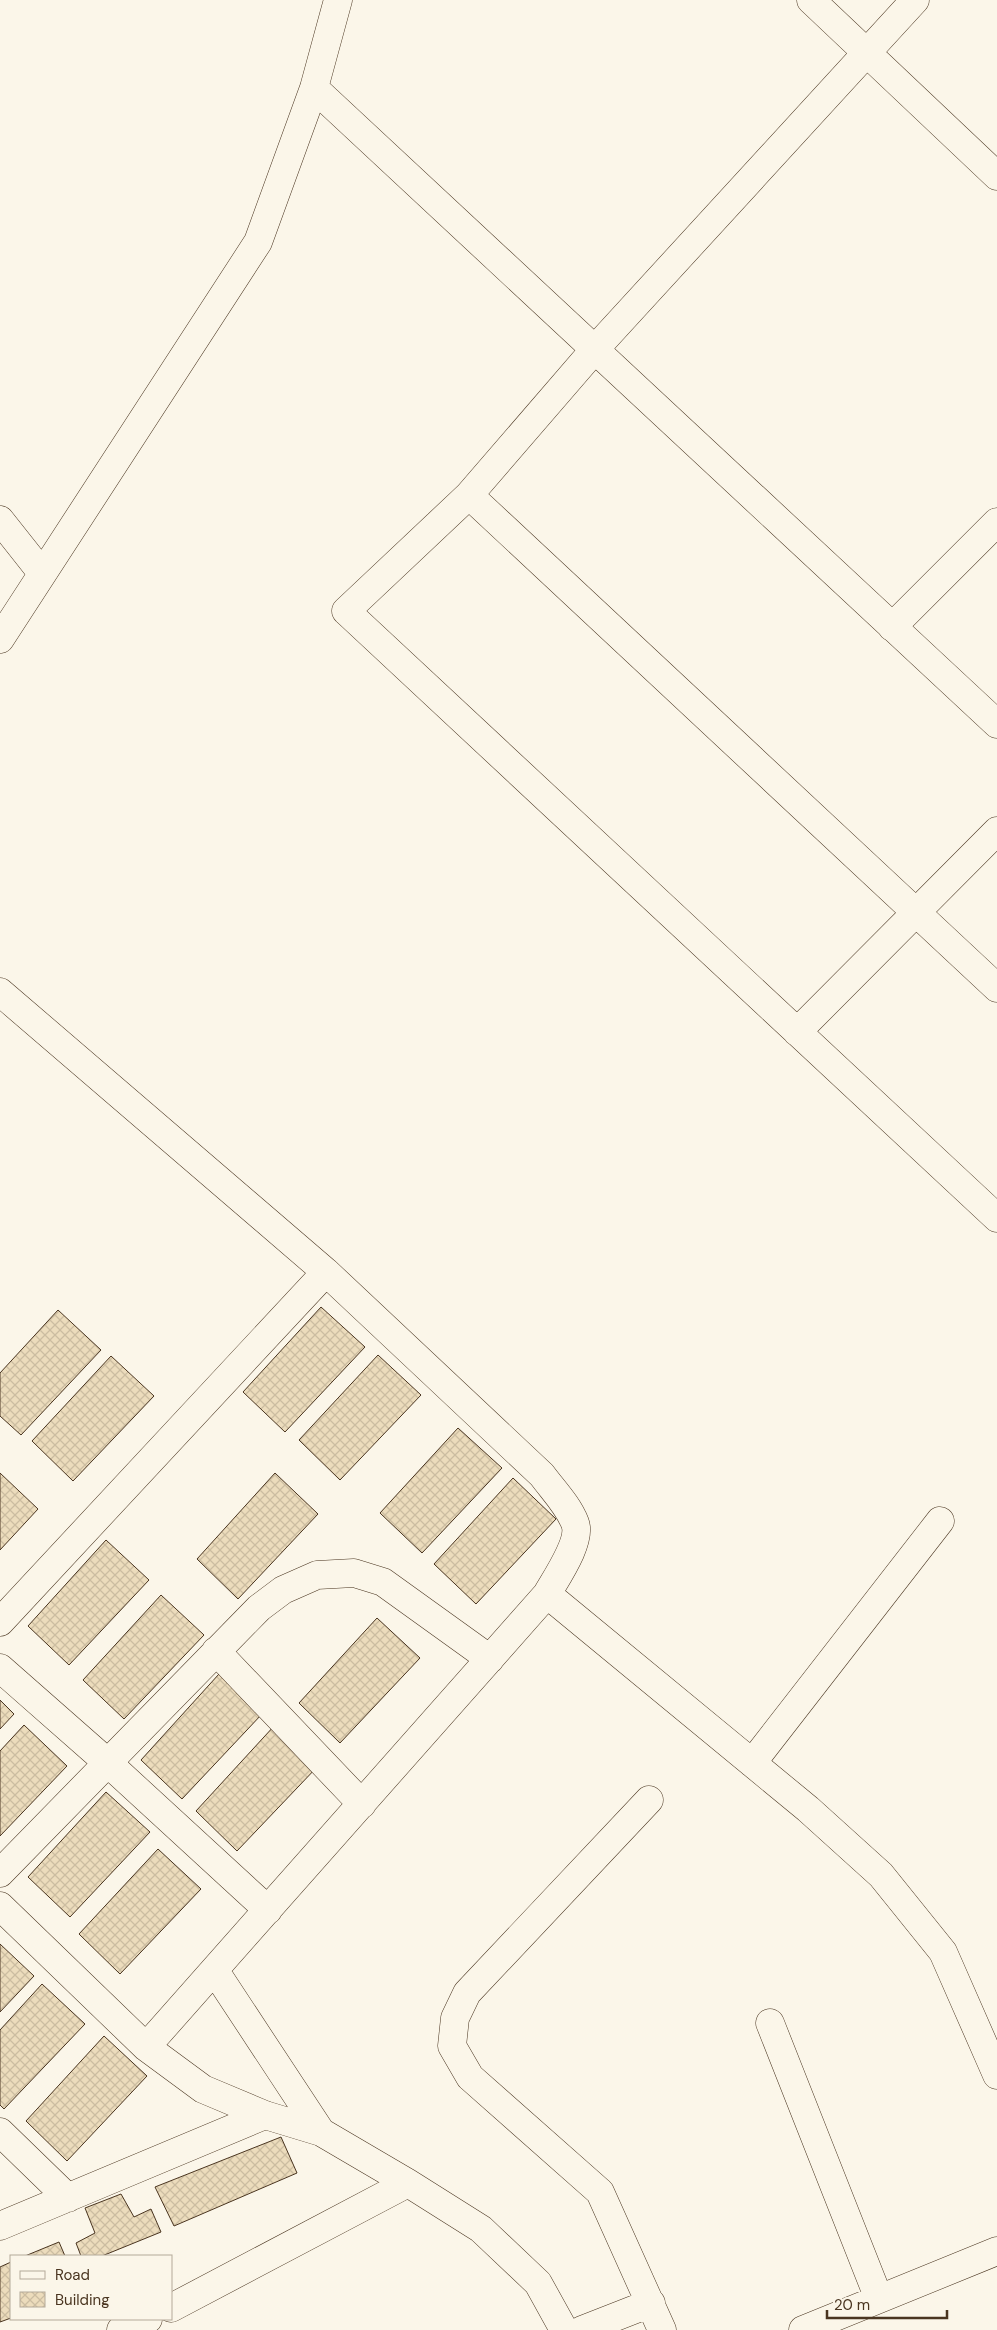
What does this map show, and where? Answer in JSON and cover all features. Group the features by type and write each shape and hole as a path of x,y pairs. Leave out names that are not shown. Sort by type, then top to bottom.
{"street":[{"path":"0,639 258,242 314,88 338,0"},
{"path":"811,0 997,176"},
{"path":"914,0 595,350 469,495 346,611 997,1218"},
{"path":"314,88 997,724"},
{"path":"469,495 997,988"},
{"path":"0,520 42,573"},
{"path":"892,627 997,522"},
{"path":"797,1032 997,831"},
{"path":"0,992 326,1272 542,1475 565,1506 576,1525 573,1546 547,1594 146,2047"},
{"path":"0,1622 326,1272"},
{"path":"752,1763 940,1521"},
{"path":"0,1873 259,1608 283,1590 317,1575 354,1572 384,1582 490,1660"},
{"path":"547,1594 808,1810 880,1875 943,1952 997,2075"},
{"path":"216,1651 362,1804"},
{"path":"0,1668 108,1763 268,1910"},
{"path":"649,1800 467,1994 455,2018 452,2046 470,2077 600,2192 662,2330"},
{"path":"0,1906 146,2047 203,2089 265,2115 321,2132 408,2183 481,2230 538,2282 564,2330"},
{"path":"215,1971 321,2132"},
{"path":"770,2023 879,2299"},
{"path":"0,2226 265,2115"},
{"path":"0,2132 68,2198"},
{"path":"172,2307 408,2183"},
{"path":"803,2330 997,2251"},
{"path":"582,2330 651,2303"},
{"path":"121,2330 146,2320"}],"building":[{"path":"321,1307 365,1347 285,1432 243,1392"},
{"path":"58,1310 101,1350 21,1435 0,1416 0,1373"},
{"path":"378,1355 421,1395 340,1480 299,1440"},
{"path":"111,1356 154,1396 73,1481 32,1441"},
{"path":"458,1428 502,1468 422,1553 380,1513"},
{"path":"0,1473 38,1509 0,1550"},
{"path":"275,1473 318,1514 238,1599 197,1559"},
{"path":"513,1478 556,1519 476,1604 434,1564"},
{"path":"106,1540 149,1580 69,1665 28,1626"},
{"path":"161,1595 204,1635 124,1719 83,1680"},
{"path":"377,1618 420,1658 340,1743 299,1703"},
{"path":"219,1674 262,1714 182,1799 141,1760"},
{"path":"0,1700 14,1714 0,1729"},
{"path":"24,1725 67,1766 0,1836 0,1751"},
{"path":"275,1725 318,1766 237,1851 196,1811"},
{"path":"106,1792 150,1832 70,1917 28,1877"},
{"path":"158,1849 201,1889 120,1974 79,1934"},
{"path":"0,1944 34,1976 0,2012"},
{"path":"42,1984 85,2024 4,2109 0,2105 0,2030"},
{"path":"104,2036 147,2076 67,2161 26,2121"},
{"path":"281,2137 297,2173 174,2226 155,2187"},
{"path":"121,2194 134,2217 151,2209 161,2232 104,2255 81,2255 76,2243 95,2233 85,2208"},
{"path":"59,2242 65,2255 27,2255"},
{"path":"10,2262 10,2318 0,2322 0,2267"}]}
